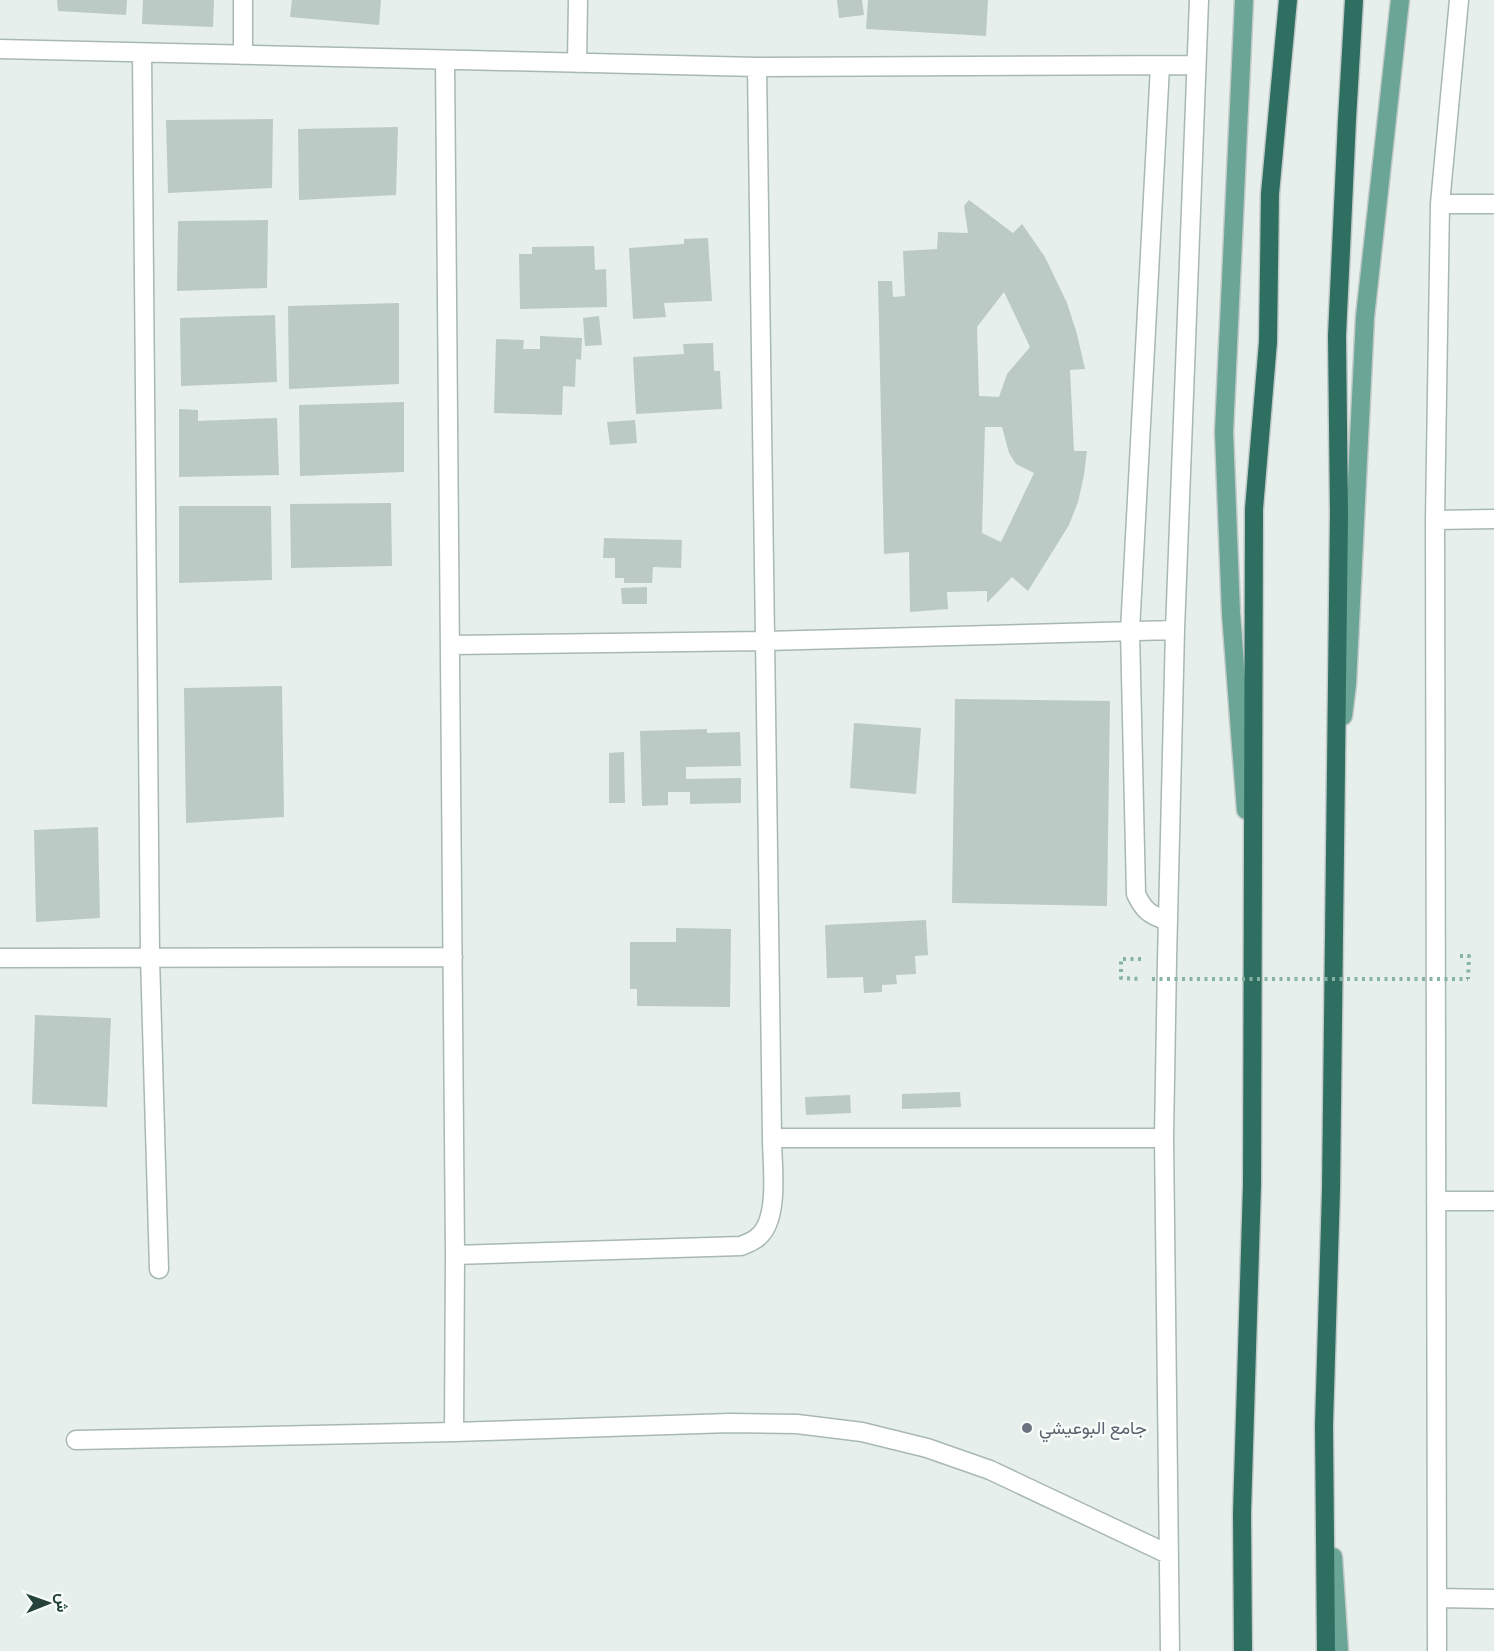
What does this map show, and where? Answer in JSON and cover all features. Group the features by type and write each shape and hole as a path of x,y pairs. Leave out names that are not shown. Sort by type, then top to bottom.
{"highway":[{"path":"1243,1651 1242,1514 1252,1185 1254,509 1268,342 1270,194 1288,0"},
{"path":"1326,1651 1324,1425 1331,1190 1336,777 1339,513 1337,336 1354,0"}],"main road":[{"path":"1244,0 1224,432 1231,613 1253,902"},
{"path":"1336,777 1347,684 1365,317 1400,0"},
{"path":"1324,1425 1339,1651"},
{"path":"1236,1651 1242,1514"}],"street":[{"path":"243,0 243,55"},
{"path":"577,63 578,0"},
{"path":"1170,1651 1164,1138 1167,960 1175,630 1199,0"},
{"path":"1437,1651 1435,520 1440,204 1459,0"},
{"path":"0,49 758,67 1196,65"},
{"path":"142,53 150,957 159,1269"},
{"path":"446,60 455,1255 454,1432"},
{"path":"1160,66 1130,631 1136,894 1142,907 1154,916 1168,921"},
{"path":"455,1255 741,1246 758,1238 769,1223 773,1205 758,67"},
{"path":"1440,204 1494,204"},
{"path":"1435,520 1494,519"},
{"path":"450,645 1175,630"},
{"path":"0,958 453,957"},
{"path":"772,1138 1164,1138"},
{"path":"1436,1201 1494,1201"},
{"path":"76,1440 454,1432 730,1423 797,1424 862,1432 927,1448 990,1470 1168,1554"},
{"path":"1437,1598 1494,1599"}],"path":[{"path":"1167,960 1121,959 1121,978 1468,979 1469,956"}],"building":[{"path":"57,0 127,0 126,15 58,11"},
{"path":"143,0 214,0 213,27 142,24"},
{"path":"292,0 381,0 379,25 290,17"},
{"path":"837,0 862,0 864,15 839,18"},
{"path":"868,0 988,0 986,36 866,29"},
{"path":"273,119 272,188 168,193 166,120"},
{"path":"398,127 396,195 299,200 298,129"},
{"path":"969,200 1013,233 1022,224 1045,257 1067,303 1085,369 1070,370 1074,451 1087,451 1084,475 1078,502 1069,525 1028,591 1012,577 987,603 987,591 947,592 948,609 910,612 909,552 884,554 878,281 892,281 893,297 905,296 903,251 937,249 938,232 968,233 964,206","holes":["1004,292 1030,347 1007,374 999,397 979,396 977,327","985,427 1002,427 1009,453 1016,464 1034,473 1001,542 982,533"]},
{"path":"268,220 267,288 177,291 178,221"},
{"path":"708,238 712,301 664,303 666,317 633,319 629,248 684,244 684,239"},
{"path":"594,246 595,270 606,269 607,307 520,309 519,254 532,254 532,247"},
{"path":"399,303 399,384 289,389 288,306"},
{"path":"275,315 277,382 181,386 180,318"},
{"path":"599,316 602,345 585,346 583,318"},
{"path":"540,336 582,338 581,360 576,359 575,387 563,386 562,415 494,413 496,339 524,340 523,349 540,349"},
{"path":"713,343 714,371 720,371 722,409 636,414 633,357 684,354 683,344"},
{"path":"404,402 404,472 300,476 299,405"},
{"path":"179,409 198,410 198,421 277,418 279,475 179,477"},
{"path":"635,420 637,443 610,445 607,422"},
{"path":"391,503 392,566 291,568 290,504"},
{"path":"179,506 271,506 272,580 179,583"},
{"path":"604,538 682,540 681,568 653,567 652,583 624,583 624,578 615,578 615,558 603,558"},
{"path":"647,587 647,604 622,604 621,588"},
{"path":"282,686 284,817 186,823 184,688"},
{"path":"955,699 1110,701 1107,906 952,903"},
{"path":"854,723 921,728 916,794 850,788"},
{"path":"707,729 707,733 740,732 741,766 686,767 686,779 741,778 741,803 690,804 690,792 668,792 668,805 642,806 640,731"},
{"path":"624,752 625,803 609,803 609,753"},
{"path":"98,827 100,918 36,922 34,830"},
{"path":"926,920 928,955 915,956 916,974 896,975 897,984 882,985 882,992 864,993 863,977 827,978 825,925"},
{"path":"676,928 731,929 730,1007 637,1006 637,989 630,989 630,942 676,942"},
{"path":"35,1015 111,1018 107,1107 32,1104"},
{"path":"960,1092 961,1107 902,1109 902,1094"},
{"path":"850,1095 851,1113 806,1115 805,1097"}],"place":[{"name":"جامع البوعيشي","path":"1027,1428"}]}
